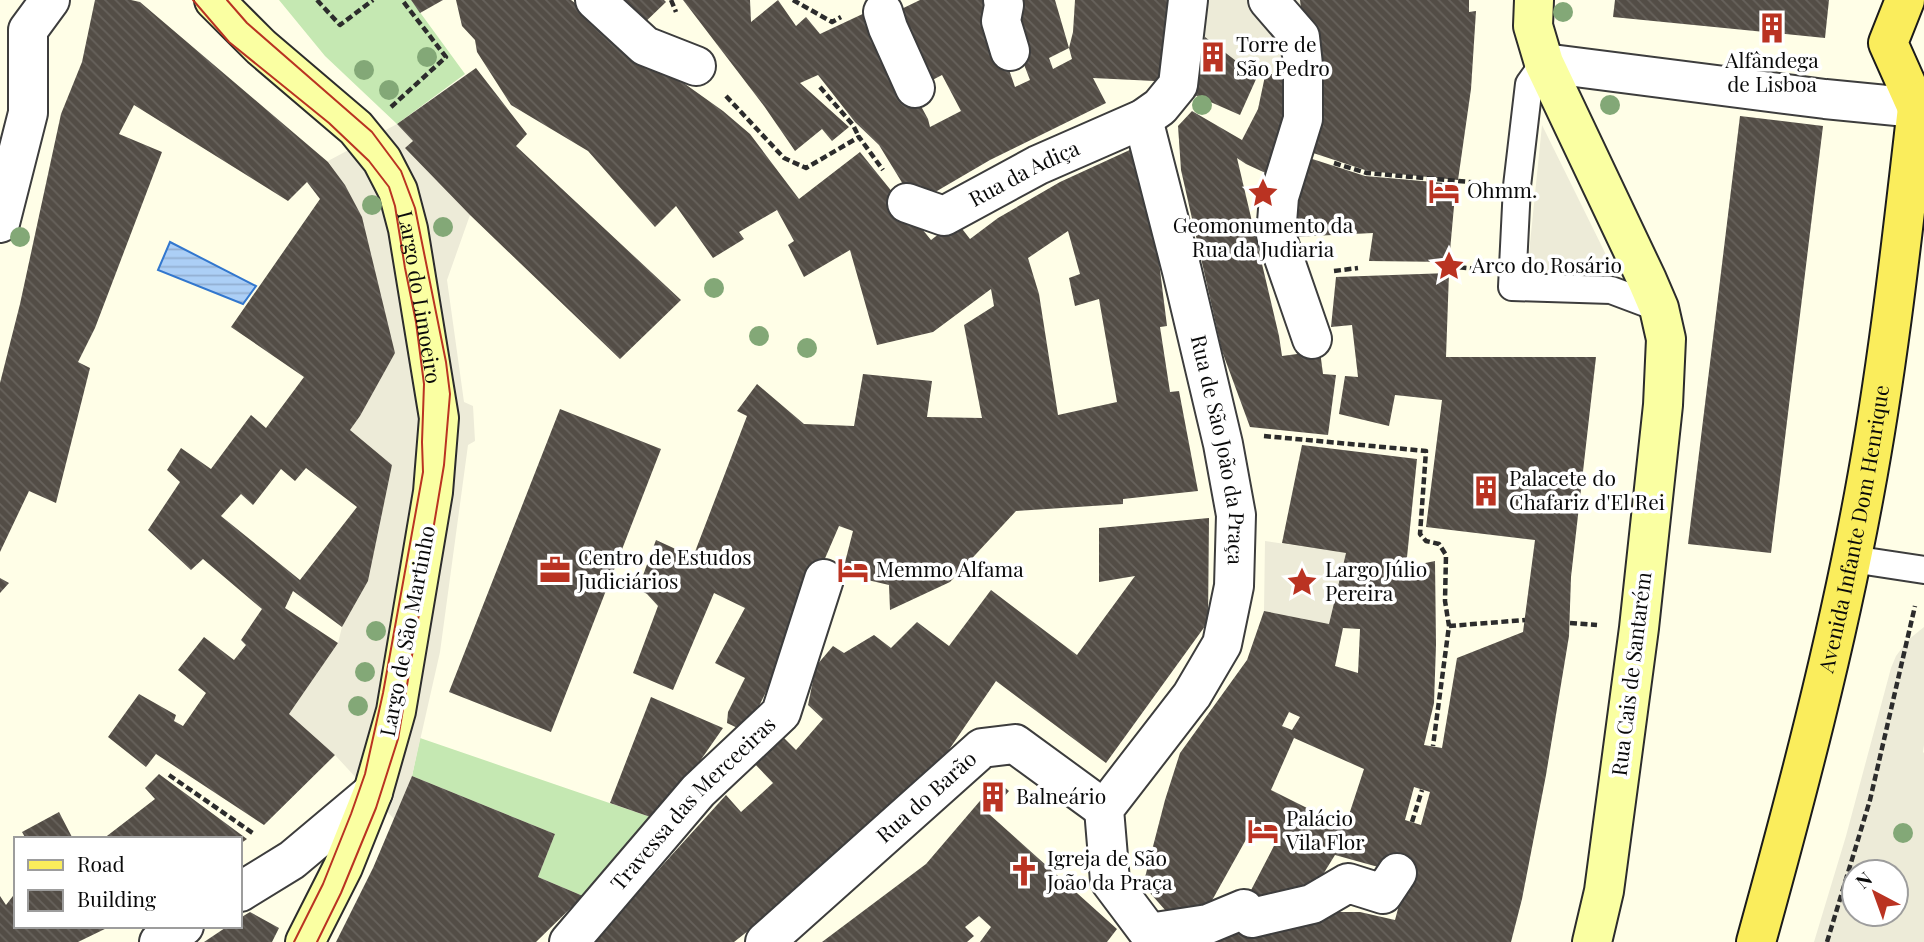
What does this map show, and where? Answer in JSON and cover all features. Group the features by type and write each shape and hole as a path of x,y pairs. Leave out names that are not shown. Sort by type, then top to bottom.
{"main road":[{"path":"1905,0 1888,43 1921,104"},
{"name":"Avenida Infante Dom Henrique","path":"1756,942 1806,758 1852,559 1889,336 1921,104"}],"street":[{"name":"Largo do Limoeiro","path":"214,0 261,47 356,128 374,125 382,160 398,191 408,229 439,418 436,468"},
{"path":"595,0 645,46 696,66"},
{"path":"1003,0 1001,21 1010,51"},
{"name":"Rua da Adiça","path":"907,203 944,216 1038,165 1143,119 1160,107 1178,85 1188,0"},
{"name":"Rua Cais de Santarém","path":"1534,0 1533,26 1544,63 1659,308 1666,339 1640,628 1604,891 1592,942"},
{"path":"1271,2 1300,37 1303,119 1279,197 1276,235 1312,339"},
{"path":"883,6 888,27 915,88"},
{"path":"0,223 28,113 26,17"},
{"path":"1544,63 1825,99 1921,104"},
{"name":"Rua de São João da Praça","path":"1104,809 1192,695 1222,644 1234,586 1236,515 1223,444 1143,119"},
{"name":"Largo de São Martinho","path":"306,942 343,867 373,792 396,711 436,468"},
{"name":"Travessa das Merceeiras","path":"569,942 698,791 781,713 824,579"},
{"name":"Rua do Barão","path":"765,942 982,748 1015,744 1104,809"},
{"path":"242,891 292,860 373,792"},
{"path":"1104,809 1110,881 1145,938 1208,924 1244,909 1252,918 1312,904 1348,883 1383,894 1397,873"},
{"path":"159,942 181,928"}],"lane":[{"path":"1544,63 1529,84 1517,186 1512,287 1611,290 1659,308"},
{"path":"1852,559 1922,570"}],"path":[{"path":"317,0 341,25 373,0"},
{"path":"374,125 446,57 402,0"},
{"path":"793,0 832,22 883,6"},
{"path":"696,66 784,158 806,167 859,136"},
{"path":"820,87 853,125 907,203"},
{"path":"1293,150 1367,173 1457,181"},
{"path":"1223,444 1252,435 1426,451 1420,534 1426,541 1439,544 1446,555 1445,601 1449,626 1433,746"},
{"path":"1827,942 1870,800 1922,570"},
{"path":"1449,626 1525,620"},
{"path":"169,775 292,860"},
{"path":"1412,822 1422,790"}],"green space":[{"path":"279,0 411,0 465,74 397,124 325,56"},
{"path":"420,738 659,820 583,896 538,877 555,834 412,776"}],"shaded area":[{"path":"1177,0 1300,0 1308,64 1257,77 1205,37 1181,89"},
{"path":"397,124 413,141 406,148 470,215 447,280 464,402 473,406 475,441 468,445 440,652 412,776 394,819 335,755 289,714 338,643 342,627 368,581 392,465 350,430 395,353 344,185 328,161"},
{"path":"1542,125 1616,275 1527,273"},
{"name":"Largo Júlio Pereira","path":"1265,541 1346,553 1329,624 1264,611"},
{"path":"1924,627 1924,942 1814,942 1846,836 1896,656 1908,640"}],"water":[{"path":"170,242 256,286 243,304 158,270"}],"building":[{"path":"95,0 140,2 328,162 345,185 362,217 395,353 350,430 392,465 368,581 342,627 293,591 285,608 338,643 289,714 335,755 264,825 156,754 146,767 108,737 139,694 176,715 174,721 183,726 206,693 178,670 204,637 234,660 246,645 241,640 262,609 203,559 191,570 148,530 180,482 167,470 181,448 211,469 251,415 266,428 304,377 231,327 320,199 307,182 288,201 134,105 119,134 162,152 95,328 78,362 90,368 56,503 29,491 0,552 0,383 61,114 82,62","holes":["306,468 357,507 300,580 221,516 241,494 253,505 281,469 295,481"]},
{"path":"411,0 443,0 420,13"},
{"path":"456,0 571,0 723,111 750,134 799,199 860,152 931,240 956,221 970,239 998,218 1060,182 1134,148 1158,254 1167,326 1160,327 1170,392 1179,391 1198,491 1123,499 1123,504 1016,511 950,582 890,610 889,585 842,574 853,531 839,526 776,672 746,732 727,723 728,712 745,678 715,663 745,608 714,593 673,690 633,673 658,606 638,589 656,540 693,557 747,416 737,411 757,384 804,424 854,426 863,374 932,381 927,417 982,418 964,325 994,306 991,289 933,332 877,345 850,250 804,277 788,245 794,241 777,210 739,232 744,239 713,258 676,206 655,227 588,151 511,105 477,52 475,40 462,26","holes":["1068,231 1080,274 1069,278 1075,306 1099,299 1117,402 1058,415 1039,294 1028,258"]},
{"path":"609,0 664,0 666,2 640,27"},
{"path":"683,0 750,0 751,22 778,0 796,26 806,17 820,34 869,11 930,127 961,111 942,75 919,87 889,15 920,0 993,0 997,35 1015,87 1030,80 1007,21 1015,0 1055,0 1069,48 1075,0 1177,0 1175,82 1093,78 1106,103 990,160 925,198 909,194 879,145 855,122 818,75 800,83 849,127 832,141 822,129 795,151","holes":["1069,48 1072,59 1053,69 1049,58"]},
{"path":"1300,0 1469,0 1469,12 1476,11 1471,89 1458,180 1368,171 1301,149 1310,83"},
{"name":"Alfândega de Lisboa","path":"1615,0 1829,0 1825,38 1613,17"},
{"name":"Torre de São Pedro","path":"1205,37 1257,77 1240,115 1181,89"},
{"path":"1299,66 1274,177 1237,158 1282,356 1320,351 1323,374 1336,375 1328,435 1250,427 1222,351 1181,170 1178,126 1192,111 1242,140 1258,109 1265,76"},
{"path":"476,68 527,134 516,146 681,300 620,359 470,215 405,148 413,141 397,124"},
{"path":"1740,116 1823,126 1771,553 1688,544"},
{"path":"1303,156 1365,176 1456,184 1449,262 1369,261 1373,233 1292,237"},
{"path":"1449,273 1446,357 1596,357 1571,577 1569,636 1546,775 1511,942 1200,942 1315,912 1360,912 1395,920 1407,875 1335,855 1309,897 1259,905 1249,894 1277,840 1253,827 1205,913 1166,911 1143,885 1180,753 1247,660 1264,611 1329,624 1346,553 1282,543 1302,445 1417,459 1406,567 1435,561 1434,703 1424,745 1442,748 1457,658 1523,632 1535,540 1426,527 1442,400 1395,395 1389,426 1339,414 1345,376 1358,377 1352,325 1331,327 1336,277","holes":["1343,628 1360,629 1358,673 1335,666","1289,712 1300,717 1292,730 1282,726","1294,738 1364,769 1345,827 1271,790","1414,787 1430,792 1421,825 1405,820"]},
{"name":"Centro de Estudos Judiciários","path":"560,409 661,449 551,732 449,692"},
{"path":"1209,518 1208,622 1106,763 996,681 944,757 734,942 593,942 726,795 741,812 773,783 752,761 778,732 796,750 823,719 808,705 816,666 833,646 844,653 874,635 891,648 917,622 949,646 991,590 1077,655 1135,576 1099,582 1099,528"},
{"path":"0,578 9,583 0,593"},
{"path":"651,697 723,728 659,820 610,803"},
{"path":"159,774 247,839 242,843 242,837 106,837 155,799 145,788"},
{"path":"412,776 555,834 538,877 583,896 536,942 336,942 373,868"},
{"path":"997,781 1009,791 989,814 1117,929 1107,942 980,942 991,927 979,916 965,927 974,936 967,942 822,942 926,864"},
{"path":"59,812 72,837 25,837 22,832"},
{"path":"14,895 14,928 107,928 78,942 0,942 0,896 6,905"},
{"path":"250,912 279,928 272,942 204,942 225,928 242,928 242,917"}],"tram line":[{"path":"193,0 229,42 329,123 369,161 389,187 395,206 416,322 424,384 423,472 383,693 365,774 323,884 294,942"},
{"path":"227,0 247,23 372,132 401,171 415,208 450,394 444,465 398,739 376,808 341,893 317,942"}],"place":[{"name":"Alfândega de Lisboa","path":"1772,28"},
{"name":"Torre de São Pedro","path":"1213,57"},
{"name":"Ohmm.","path":"1444,191"},
{"name":"Geomonumento da Rua da Judiaria","path":"1263,193"},
{"name":"Arco do Rosário","path":"1449,266"},
{"name":"Palacete do Chafariz d'El Rei","path":"1486,491"},
{"name":"Centro de Estudos Judiciários","path":"555,570"},
{"name":"Memmo Alfama","path":"853,570"},
{"name":"Largo Júlio Pereira","path":"1302,582"},
{"name":"Balneário","path":"993,797"},
{"name":"Palácio Vila Flor","path":"1263,831"},
{"name":"Igreja de São João da Praça","path":"1024,871"}]}
